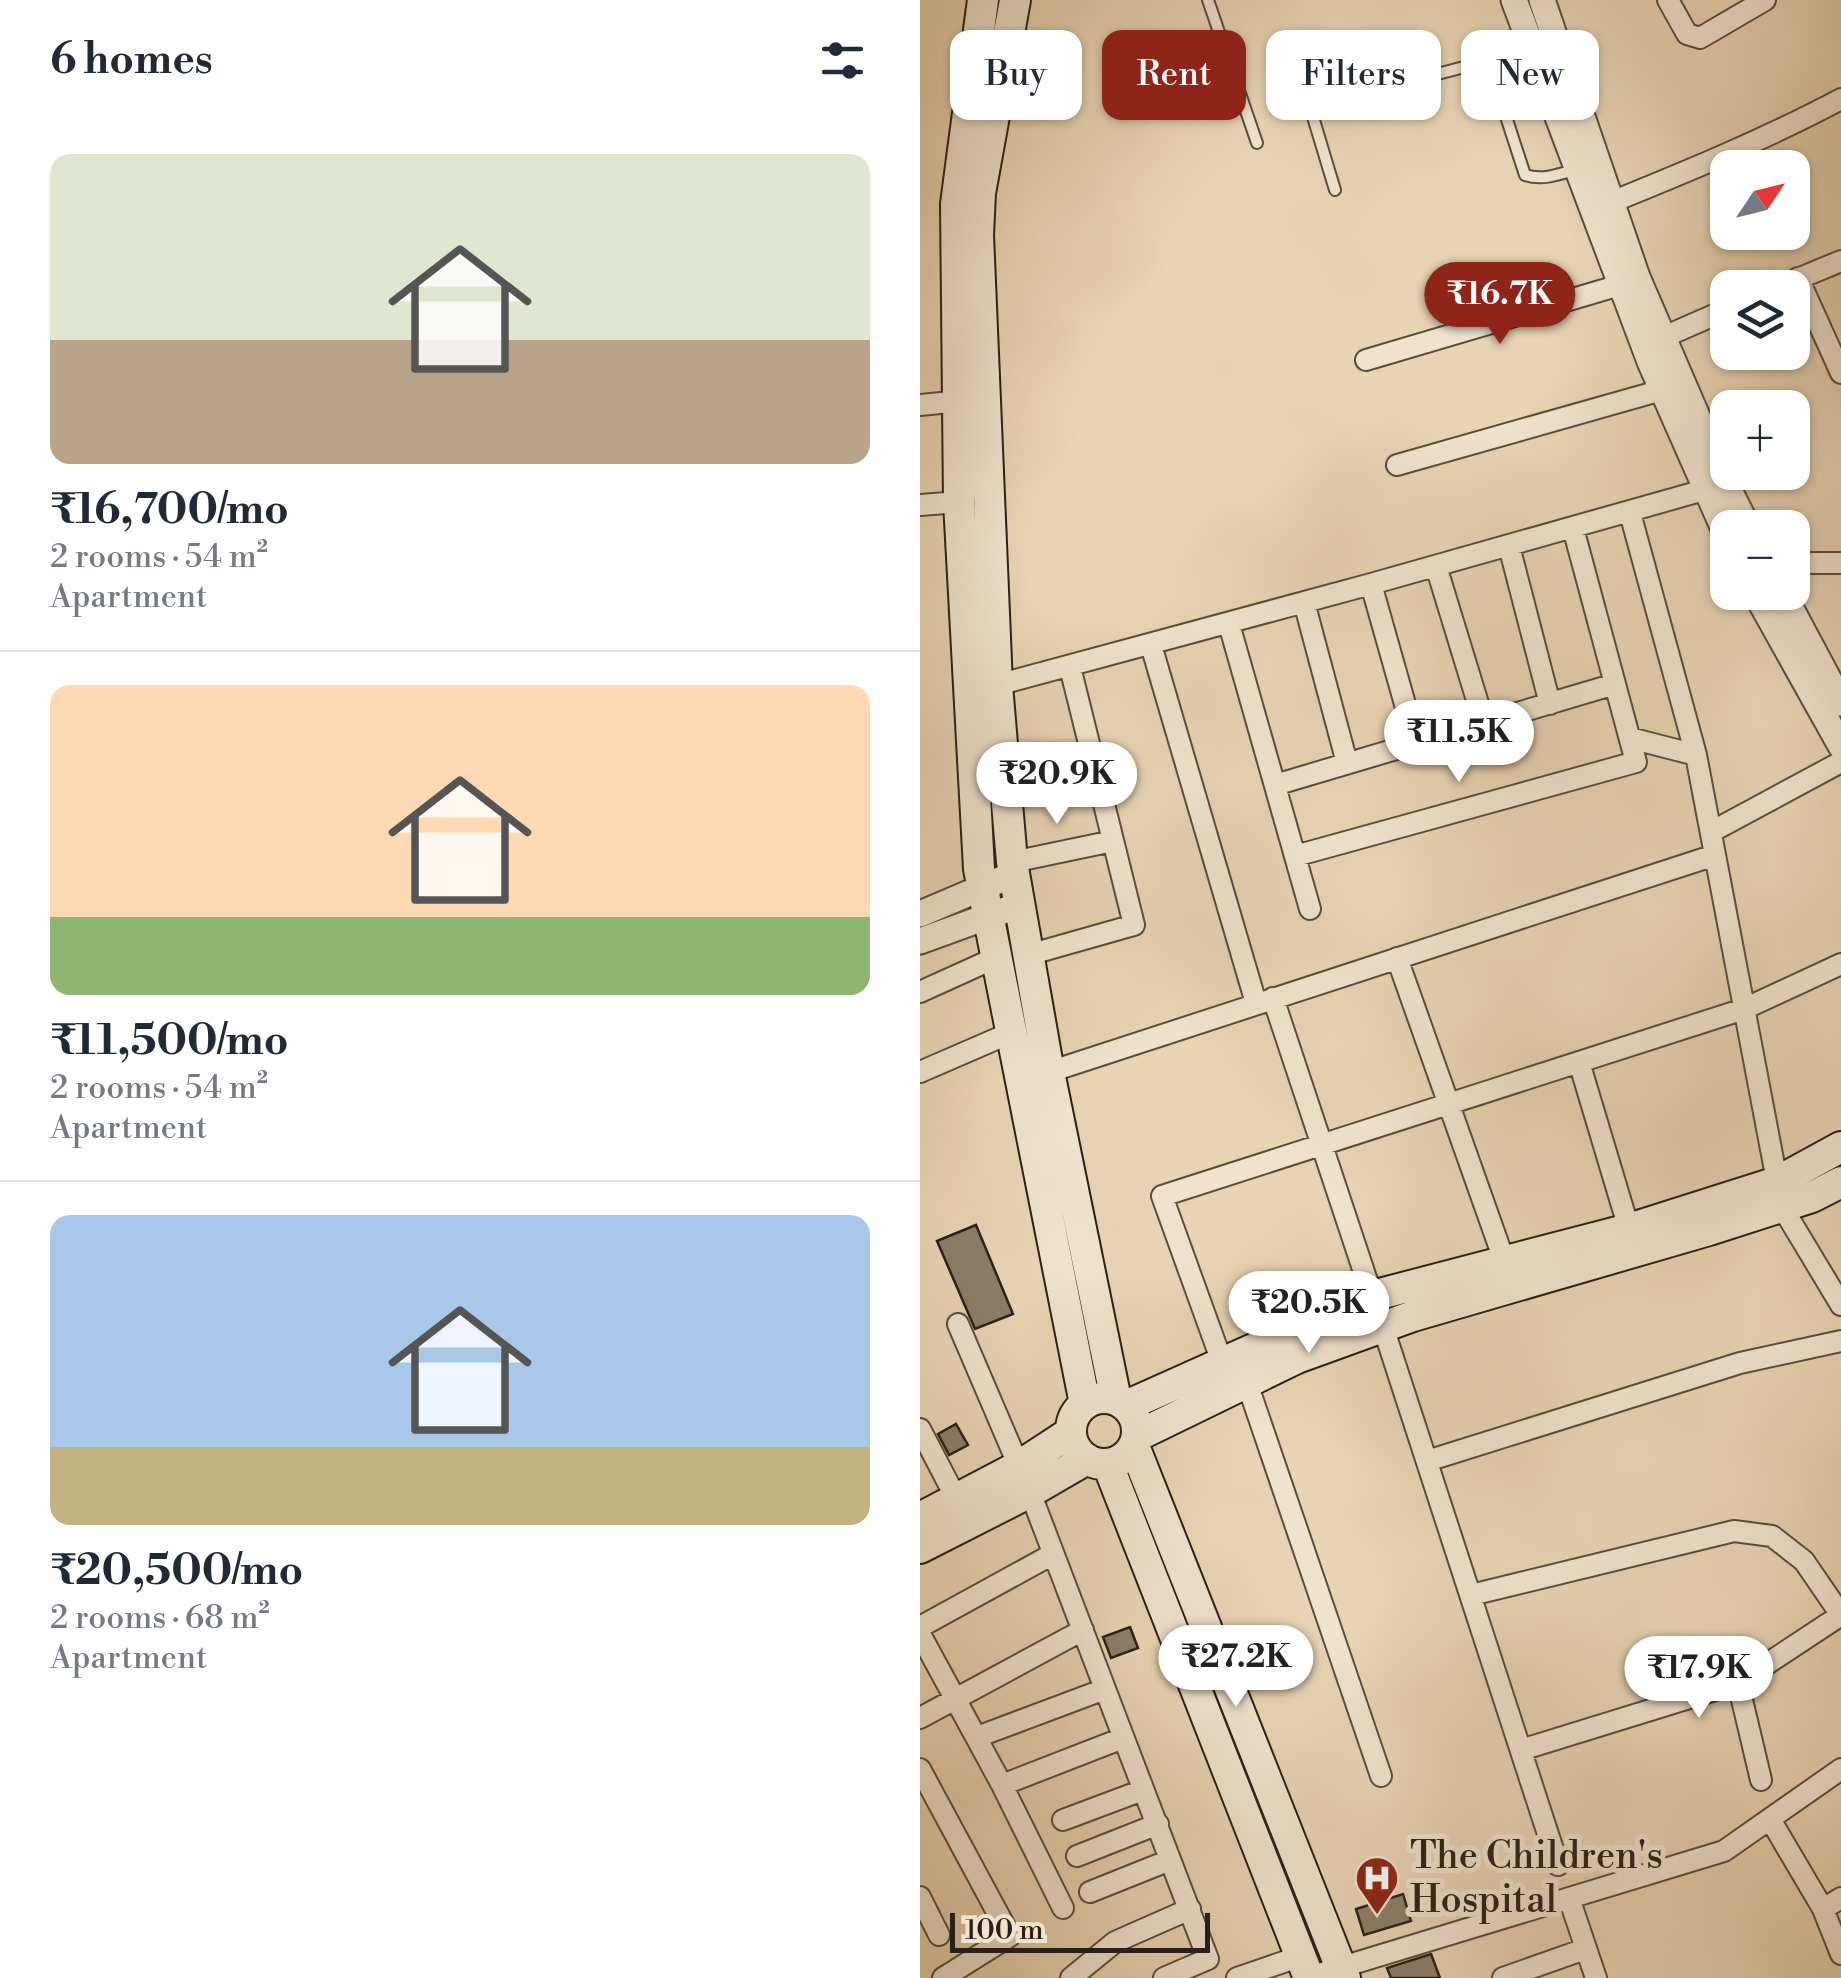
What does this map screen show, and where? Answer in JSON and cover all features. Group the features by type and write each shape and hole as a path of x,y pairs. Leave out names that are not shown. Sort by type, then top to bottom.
{"main road":[{"path":"983,0 956,204 1013,868 1049,1072 1121,1403 1137,1425 1136,1441 1343,1973"},
{"path":"1015,0 980,193 972,400 959,502 984,901 1085,1404"},
{"path":"920,1518 956,1498 1127,1455 1136,1441 1297,1358 1780,1194 1841,1147"},
{"path":"1306,1970 1097,1462 1073,1443 1071,1432 1077,1412 1085,1404 1106,1398 1121,1403 1372,1296 1629,1229 1841,1182"},
{"path":"920,1548 1024,1479 1071,1432"}],"street":[{"path":"1514,0 1525,30"},
{"path":"1542,0 1587,164 1653,342 1662,390 1714,510"},
{"path":"1668,0 1687,34 1700,38 1765,0"},
{"path":"1601,207 1730,155 1755,139 1782,130 1841,99"},
{"path":"1566,120 1587,164"},
{"path":"1601,207 1620,285 1739,510"},
{"path":"1810,273 1841,260"},
{"path":"1366,360 1620,285"},
{"path":"1810,304 1841,372"},
{"path":"1653,342 1710,317"},
{"path":"1397,465 1662,390"},
{"path":"920,405 972,400"},
{"path":"998,685 1704,490"},
{"path":"920,505 959,502"},
{"path":"1630,513 1696,754 1780,1194 1841,1305"},
{"path":"1296,856 1636,762 1573,528"},
{"path":"1509,546 1550,704"},
{"path":"1810,563 1841,563"},
{"path":"1436,566 1484,723"},
{"path":"1371,584 1416,743"},
{"path":"1304,602 1347,763"},
{"path":"1765,610 1841,746"},
{"path":"1792,610 1841,703"},
{"path":"1229,624 1310,909"},
{"path":"1151,645 1264,1000 1372,1296"},
{"path":"1028,955 1134,925 1070,667"},
{"path":"1275,785 1615,684"},
{"path":"1630,738 1696,754"},
{"path":"1006,782 1093,760"},
{"path":"1711,832 1841,762"},
{"path":"920,941 984,901 1013,868 1113,841"},
{"path":"1049,1072 1715,855"},
{"path":"920,914 984,901 1019,905"},
{"path":"920,992 995,958"},
{"path":"1397,958 1504,1260"},
{"path":"1222,1362 1162,1196 1744,1010 1841,964"},
{"path":"920,1072 1010,1034"},
{"path":"1579,1062 1629,1229"},
{"path":"958,1324 1024,1479 1208,1959 1229,1978"},
{"path":"1384,1327 1558,1865"},
{"path":"1427,1461 1740,1363 1841,1341"},
{"path":"1247,1383 1381,1776"},
{"path":"920,1429 956,1498"},
{"path":"1470,1595 1734,1531 1772,1536 1804,1561 1841,1615 1738,1684 1521,1750"},
{"path":"1053,1554 920,1631 1063,1908"},
{"path":"920,1718 1082,1630"},
{"path":"1738,1684 1761,1780"},
{"path":"977,1737 1105,1689"},
{"path":"1002,1784 1124,1738"},
{"path":"920,1769 1010,1936 943,1978"},
{"path":"1237,1978 1306,1970 1343,1973 1724,1851 1841,1769"},
{"path":"1063,1820 1143,1790"},
{"path":"1770,1819 1832,1904 1841,1954"},
{"path":"1077,1856 1158,1824"},
{"path":"1090,1892 1170,1860"},
{"path":"920,1897 939,1936"},
{"path":"1569,1898 1596,1978"},
{"path":"1071,1978 1115,1942 1190,1909"},
{"path":"1502,1978 1585,1949"},
{"path":"1164,1978 1208,1959"}],"lane":[{"path":"1208,0 1257,143"},
{"path":"1335,190 1310,107 1461,68"},
{"path":"1507,120 1525,175 1554,176 1587,164"}],"building":[{"path":"976,1225 1013,1314 975,1329 937,1241"},
{"path":"1276,1277 1282,1298 1239,1312 1234,1296"},
{"path":"956,1424 968,1445 949,1455 938,1434"},
{"path":"1130,1627 1138,1648 1111,1658 1103,1637"},
{"path":"1403,1894 1411,1921 1364,1935 1356,1909"},
{"path":"1431,1954 1440,1978 1391,1978 1387,1968"}],"place":[{"name":"The Children's Hospital","path":"1377,1916"}]}
